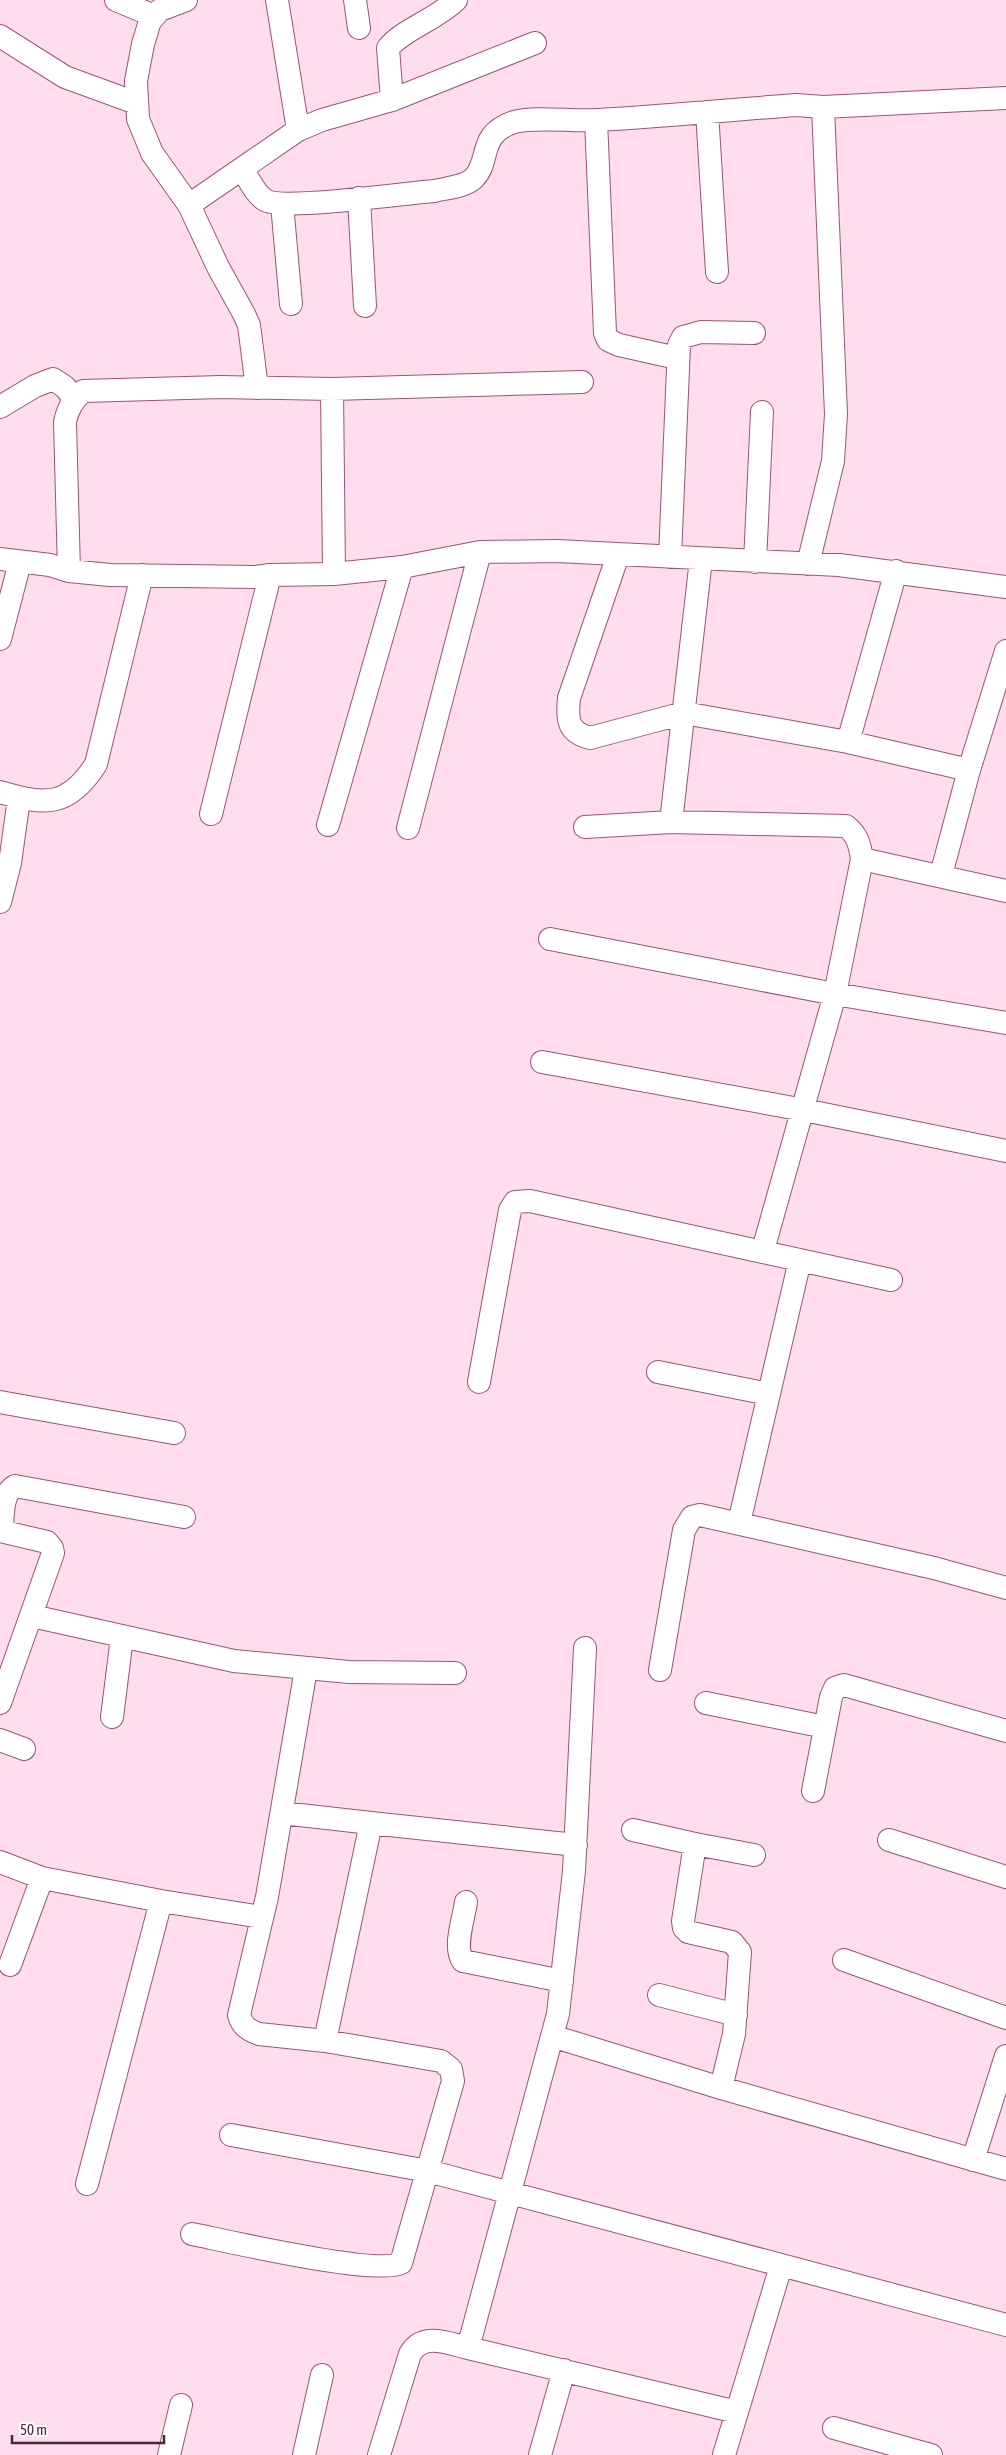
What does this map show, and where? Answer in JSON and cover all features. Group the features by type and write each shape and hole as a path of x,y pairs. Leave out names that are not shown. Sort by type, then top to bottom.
{"street":[{"path":"116,0 154,16"},
{"path":"186,0 160,10 154,16 143,44 136,81 136,103 143,134 152,153 189,206 249,325 257,388"},
{"path":"277,0 298,130"},
{"path":"355,0 359,28"},
{"path":"392,100 388,48 394,41 416,29 456,0"},
{"path":"0,36 65,77 136,103"},
{"path":"189,206 298,130 322,120 392,100 535,43"},
{"path":"242,169 260,196 266,201 282,204 359,198 434,191 473,179 480,170 483,154 490,138 514,122 596,120 796,105 823,107 1006,98"},
{"path":"808,564 834,461 836,423 835,346 823,107"},
{"path":"707,112 717,272"},
{"path":"596,120 604,333 608,340 619,345 677,358"},
{"path":"359,198 364,306"},
{"path":"282,204 291,304"},
{"path":"670,557 677,358 683,337 701,332 754,333"},
{"path":"0,407 34,386 53,379 65,387 74,399"},
{"path":"69,571 65,422 67,411 74,399 83,391 96,389 332,389 582,382"},
{"path":"332,389 334,574"},
{"path":"755,562 762,412"},
{"path":"0,639 10,560 50,565 69,571 110,575 256,577 334,574 402,568 480,552 557,551 808,564 896,571 1006,587"},
{"path":"408,828 480,552"},
{"path":"618,555 569,698 567,717 573,729 580,735 590,738 684,714 848,742 969,770"},
{"path":"671,822 701,559"},
{"path":"328,825 402,568"},
{"path":"848,742 896,571"},
{"path":"0,902 10,863 10,795 32,801 54,800 70,794 88,777 96,764 142,575"},
{"path":"211,814 270,575"},
{"path":"941,875 969,770 1006,651"},
{"path":"585,827 671,822 846,826 860,843 862,859 835,994 804,1110 763,1250"},
{"path":"862,859 941,875 1006,891"},
{"path":"550,938 835,994 1006,1023"},
{"path":"542,1062 804,1110 1006,1151"},
{"path":"480,1382 510,1210 515,1202 530,1201 763,1250 891,1280"},
{"path":"739,1523 800,1260"},
{"path":"658,1372 769,1394"},
{"path":"0,1402 174,1433"},
{"path":"0,1703 53,1553 52,1548 46,1542 1,1531 6,1496 9,1490 15,1486 184,1517"},
{"path":"660,1670 686,1523 692,1517 700,1515 942,1570 1006,1588"},
{"path":"32,1616 234,1661 378,1674 455,1673"},
{"path":"112,1717 122,1637"},
{"path":"468,2348 558,2014 576,1846 586,1648"},
{"path":"192,2234 349,2264 398,2265 403,2259 453,2082 453,2074 448,2064 325,2041 259,2034 250,2031 241,2022 239,2015 262,1917 282,1813 306,1669"},
{"path":"813,1791 831,1697 835,1688 844,1685 1006,1732"},
{"path":"706,1703 825,1727"},
{"path":"0,1740 24,1749"},
{"path":"282,1813 576,1846"},
{"path":"325,2041 370,1823"},
{"path":"633,1830 754,1855"},
{"path":"889,1840 1006,1877"},
{"path":"696,1844 683,1921 684,1928 688,1932 732,1942 740,1952 732,2051 721,2088"},
{"path":"0,1862 42,1878 161,1901 262,1917"},
{"path":"10,1964 42,1878"},
{"path":"87,2184 161,1901"},
{"path":"466,1902 459,1946 459,1956 463,1961 562,1981"},
{"path":"844,1960 1006,2018"},
{"path":"660,1995 736,2015"},
{"path":"552,2036 721,2088 1006,2169"},
{"path":"973,2160 1006,2056"},
{"path":"231,2135 428,2171 1006,2325"},
{"path":"724,2455 781,2266"},
{"path":"379,2455 410,2354 415,2346 429,2340 564,2370 737,2412"},
{"path":"540,2455 564,2370"},
{"path":"304,2455 322,2375"},
{"path":"169,2455 181,2405"},
{"path":"834,2428 931,2455"}]}
